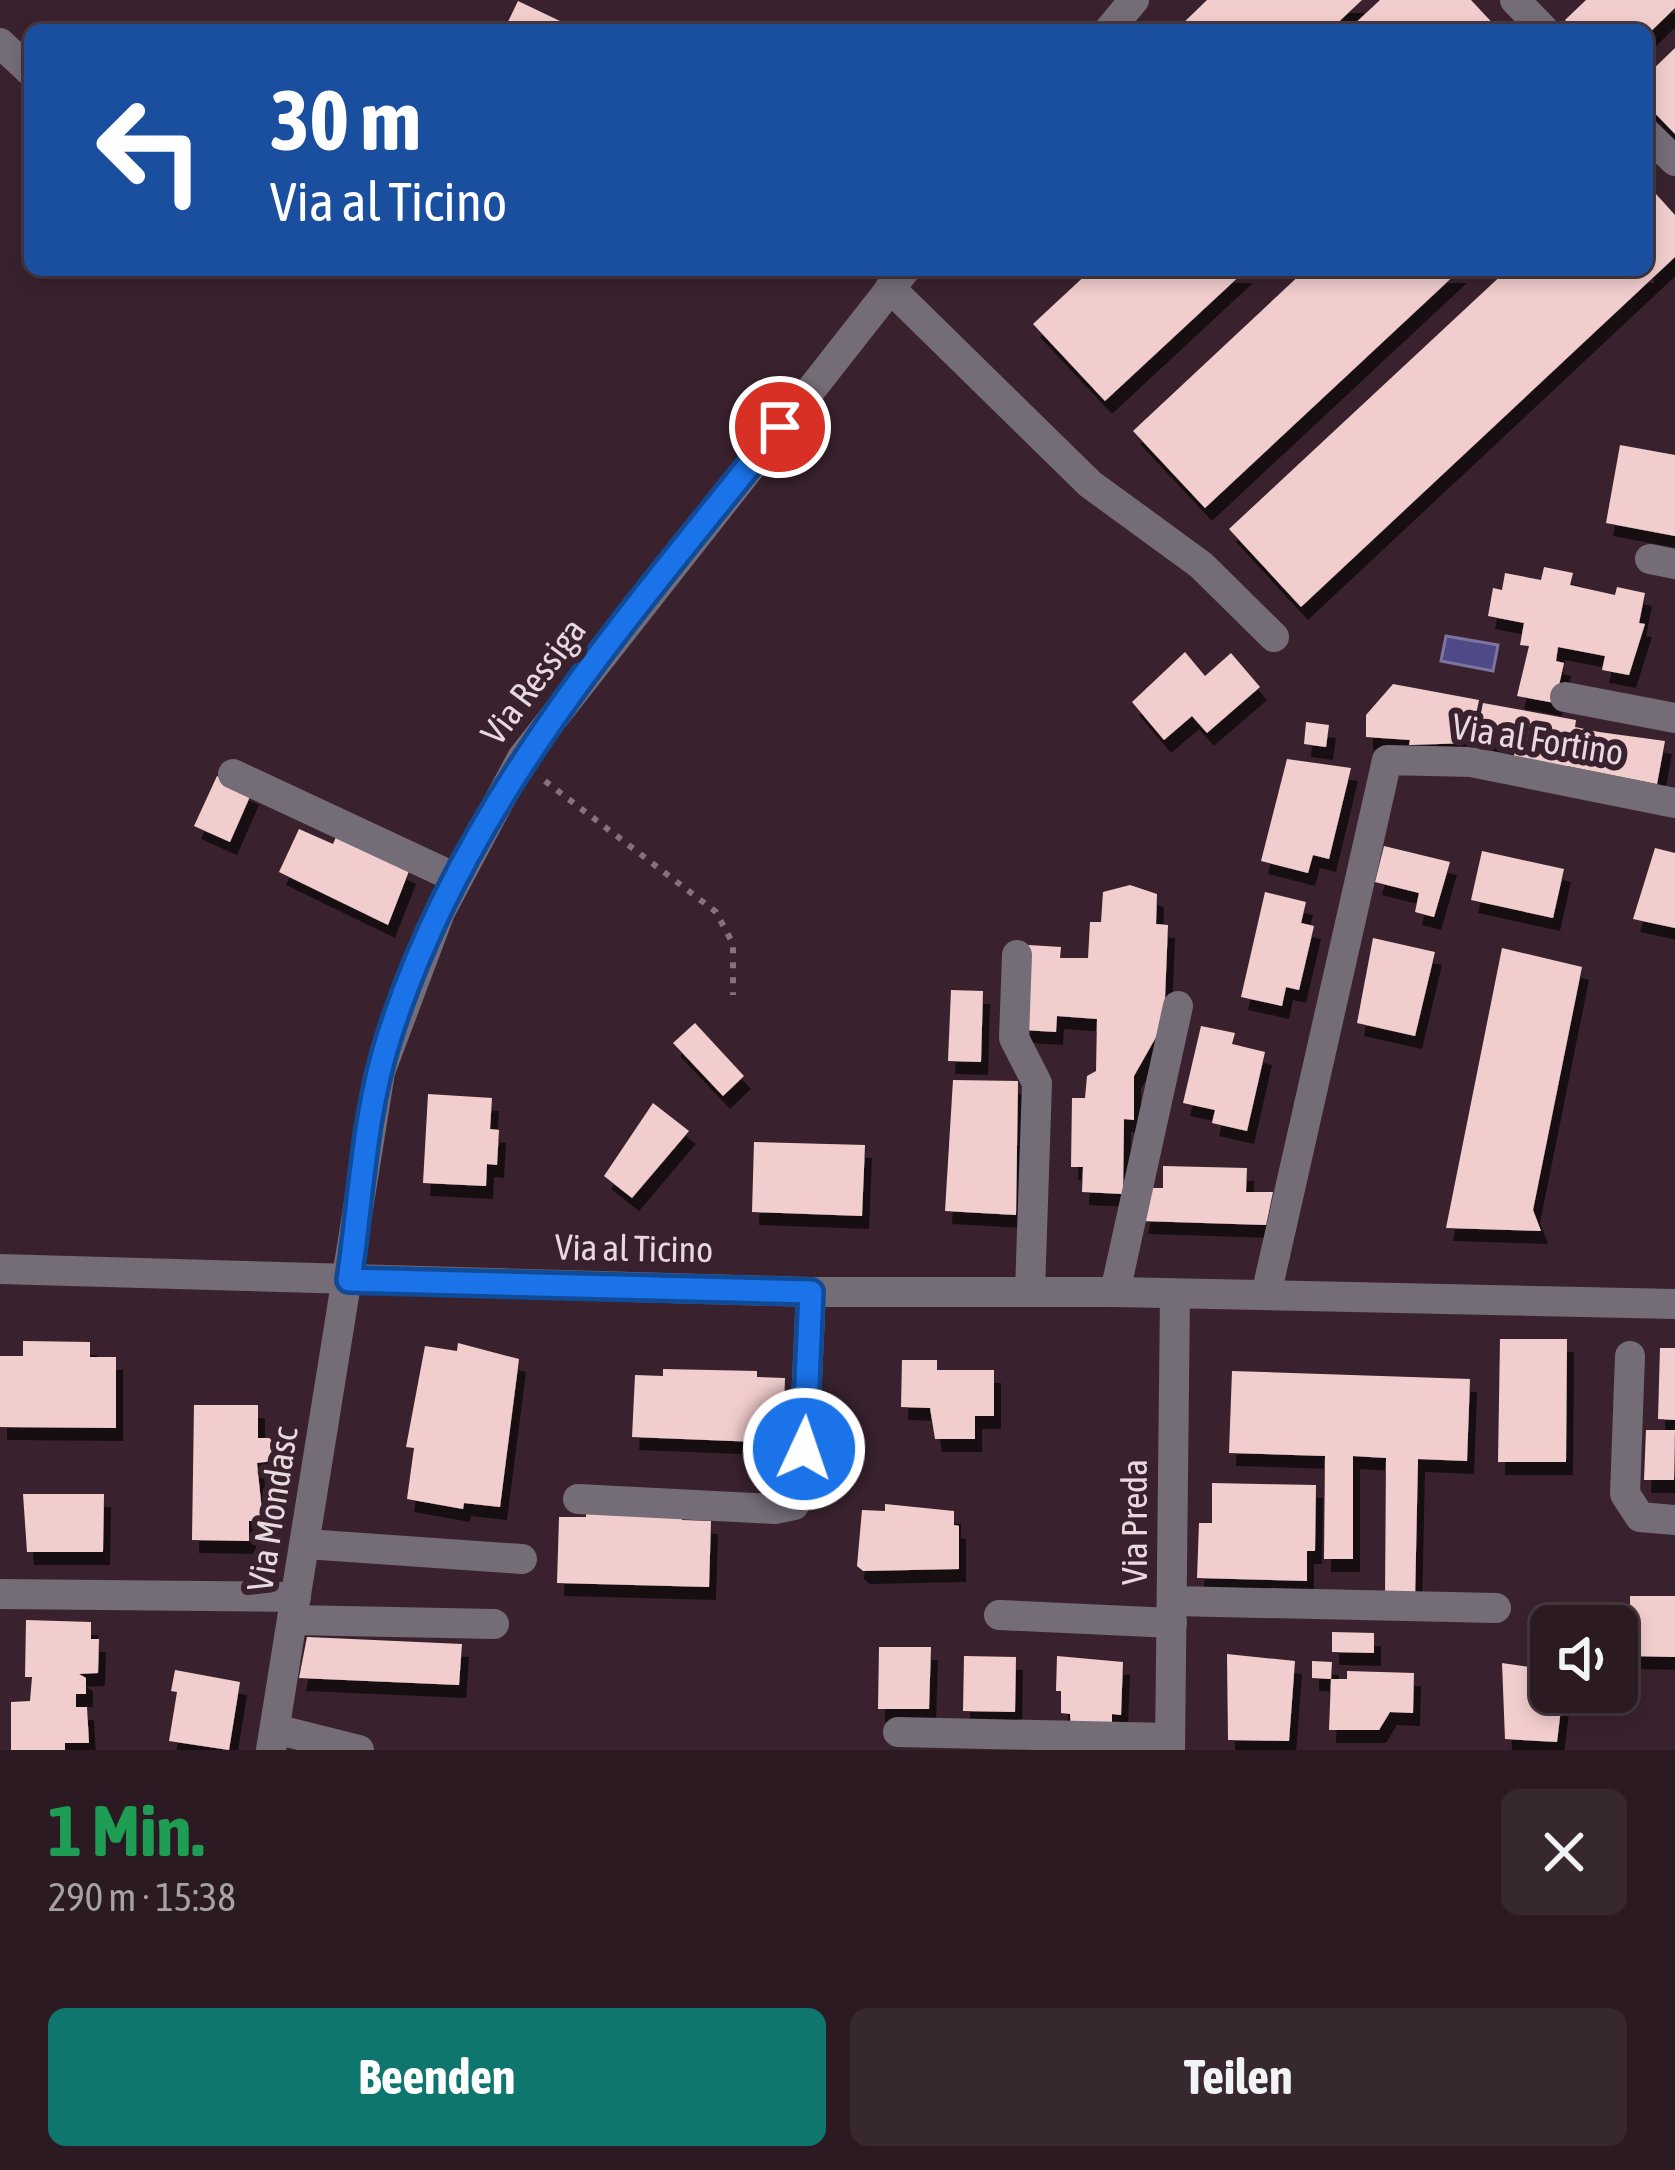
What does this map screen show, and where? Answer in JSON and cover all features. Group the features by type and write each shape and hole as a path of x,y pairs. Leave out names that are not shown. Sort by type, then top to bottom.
{"street":[{"path":"1114,24 1134,0"},
{"path":"1515,0 1538,24"},
{"path":"0,44 24,66"},
{"path":"1653,140 1675,160"},
{"path":"897,279 1090,484 1202,566 1274,637"},
{"name":"Via Ressiga","path":"349,1280 388,1037 456,878 522,758 897,279"},
{"path":"1565,697 1675,718"},
{"name":"Via al Fortino","path":"1266,1295 1387,760 1471,761 1675,803"},
{"path":"233,774 456,878"},
{"path":"1017,955 1014,1038 1036,1083 1030,1291"},
{"path":"1115,1292 1178,1006"},
{"name":"Via al Ticino","path":"0,1269 811,1292 1115,1292 1675,1304"},
{"name":"Via Mondasc","path":"273,1739 349,1280"},
{"path":"578,1499 775,1510 794,1505 802,1488 811,1292"},
{"name":"Via Preda","path":"1170,1744 1174,1294"},
{"path":"1630,1356 1625,1494 1640,1517 1675,1520"},
{"path":"306,1544 522,1559"},
{"path":"0,1594 295,1608 494,1624"},
{"path":"999,1615 1496,1608"},
{"path":"898,1732 1170,1744"},
{"path":"273,1739 359,1750"}],"path":[{"path":"522,758 558,794 716,912 733,944 734,995"}],"shaded area":[{"path":"1446,636 1498,645 1493,671 1441,661"}],"building":[{"path":"1207,0 1362,0 1336,24 1182,24"},
{"path":"1380,0 1471,0 1493,24 1354,24"},
{"path":"1586,0 1675,0 1675,8 1653,29 1653,24 1569,24 1565,20"},
{"path":"518,1 560,21 559,24 507,24"},
{"path":"1675,48 1675,134 1653,111 1653,69"},
{"path":"1653,191 1675,215 1675,257 1301,607 1229,529 1501,276 1653,276"},
{"path":"1085,276 1240,276 1105,401 1033,324"},
{"path":"1299,276 1454,276 1205,508 1133,431"},
{"path":"1620,445 1675,455 1675,536 1606,523"},
{"path":"1544,567 1573,573 1570,585 1615,595 1617,587 1645,593 1639,623 1645,624 1629,675 1602,670 1605,656 1558,647 1556,661 1564,663 1555,703 1517,696 1529,646 1520,645 1524,623 1488,616 1493,588 1502,590 1505,573 1541,580"},
{"path":"1185,652 1205,676 1231,653 1260,687 1207,733 1192,716 1164,740 1132,702"},
{"path":"1393,684 1479,700 1470,743 1409,745 1410,740 1366,737 1366,715"},
{"path":"1483,703 1576,720 1575,727 1665,741 1657,784 1567,766 1566,772 1513,762 1515,750 1475,743"},
{"path":"1306,722 1329,725 1326,747 1304,744"},
{"path":"1287,759 1351,768 1329,859 1313,855 1308,873 1261,861"},
{"path":"217,776 252,792 230,842 194,826"},
{"path":"299,829 333,844 336,837 409,871 388,925 279,872"},
{"path":"1384,846 1450,862 1434,917 1415,912 1419,893 1375,882"},
{"path":"1655,848 1675,853 1675,928 1633,919"},
{"path":"1482,851 1564,869 1553,918 1471,900"},
{"path":"1130,885 1157,894 1156,924 1168,925 1164,1023 1134,1076 1134,1120 1124,1119 1123,1194 1082,1192 1083,1167 1071,1167 1072,1098 1085,1098 1087,1076 1096,1071 1097,1019 1057,1016 1056,1032 1023,1030 1028,945 1061,947 1060,958 1088,958 1090,922 1101,922 1103,892"},
{"path":"1265,892 1306,902 1301,923 1314,926 1299,990 1286,987 1282,1006 1241,997"},
{"path":"1373,938 1435,952 1415,1036 1357,1023"},
{"path":"1502,948 1582,967 1533,1210 1541,1231 1446,1228"},
{"path":"951,990 983,991 981,1062 948,1061"},
{"path":"695,1023 744,1076 723,1096 673,1043"},
{"path":"1201,1026 1235,1033 1232,1044 1265,1052 1247,1131 1212,1123 1215,1110 1183,1103"},
{"path":"953,1080 1018,1081 1016,1215 945,1211"},
{"path":"428,1094 492,1098 490,1129 499,1130 497,1165 487,1164 486,1186 423,1183"},
{"path":"653,1103 689,1131 632,1198 604,1176"},
{"path":"754,1142 865,1145 862,1216 752,1212"},
{"path":"1163,1166 1247,1168 1246,1192 1273,1192 1266,1225 1141,1221 1148,1188 1163,1188"},
{"path":"1500,1339 1567,1339 1566,1462 1498,1462"},
{"path":"23,1341 90,1342 90,1357 116,1357 116,1428 0,1427 0,1356 23,1356"},
{"path":"458,1343 519,1359 500,1507 464,1503 463,1509 407,1499 414,1448 406,1447 425,1346 457,1351"},
{"path":"1660,1348 1675,1348 1675,1420 1658,1419"},
{"path":"902,1360 937,1360 937,1370 994,1370 994,1416 975,1416 975,1439 935,1439 930,1408 901,1407"},
{"path":"663,1369 757,1371 757,1377 785,1378 783,1443 632,1437 635,1375 663,1376"},
{"path":"1232,1371 1470,1379 1467,1461 1418,1459 1415,1600 1385,1598 1386,1458 1353,1456 1353,1559 1324,1559 1325,1456 1229,1453"},
{"path":"194,1405 258,1405 258,1438 269,1438 279,1446 273,1461 257,1463 263,1521 249,1521 249,1541 192,1540"},
{"path":"1646,1430 1675,1430 1674,1480 1644,1480"},
{"path":"1212,1483 1316,1485 1315,1551 1307,1551 1307,1581 1197,1578 1199,1523 1212,1523"},
{"path":"23,1494 104,1494 103,1552 27,1552"},
{"path":"885,1504 954,1511 954,1525 959,1526 959,1569 863,1571 857,1566 862,1510 885,1511"},
{"path":"586,1511 683,1514 682,1520 711,1521 709,1587 557,1583 559,1517 586,1517"},
{"path":"1630,1596 1675,1596 1675,1657 1638,1656 1638,1605 1630,1605"},
{"path":"26,1620 91,1622 91,1639 99,1639 98,1673 79,1674 86,1678 86,1694 76,1694 76,1707 87,1707 89,1743 65,1743 65,1750 11,1750 11,1702 30,1701 32,1677 25,1677"},
{"path":"1332,1632 1374,1633 1374,1653 1332,1652"},
{"path":"307,1637 462,1644 459,1685 299,1678"},
{"path":"879,1647 931,1647 929,1709 878,1709"},
{"path":"1227,1654 1295,1661 1289,1741 1228,1740"},
{"path":"964,1656 1016,1657 1015,1712 963,1711"},
{"path":"1057,1656 1123,1662 1121,1715 1112,1714 1112,1728 1071,1728 1070,1714 1061,1713 1061,1691 1056,1691"},
{"path":"1312,1661 1332,1662 1331,1679 1312,1678"},
{"path":"1502,1663 1530,1667 1530,1713 1560,1713 1557,1742 1505,1739"},
{"path":"175,1670 240,1682 229,1750 169,1741 177,1692 171,1691"},
{"path":"1347,1671 1414,1673 1413,1713 1390,1712 1379,1730 1329,1730 1331,1679 1347,1679"}],"route":[{"path":"780,427 522,758 463,862 388,1037 349,1280 811,1292 804,1449"}]}
